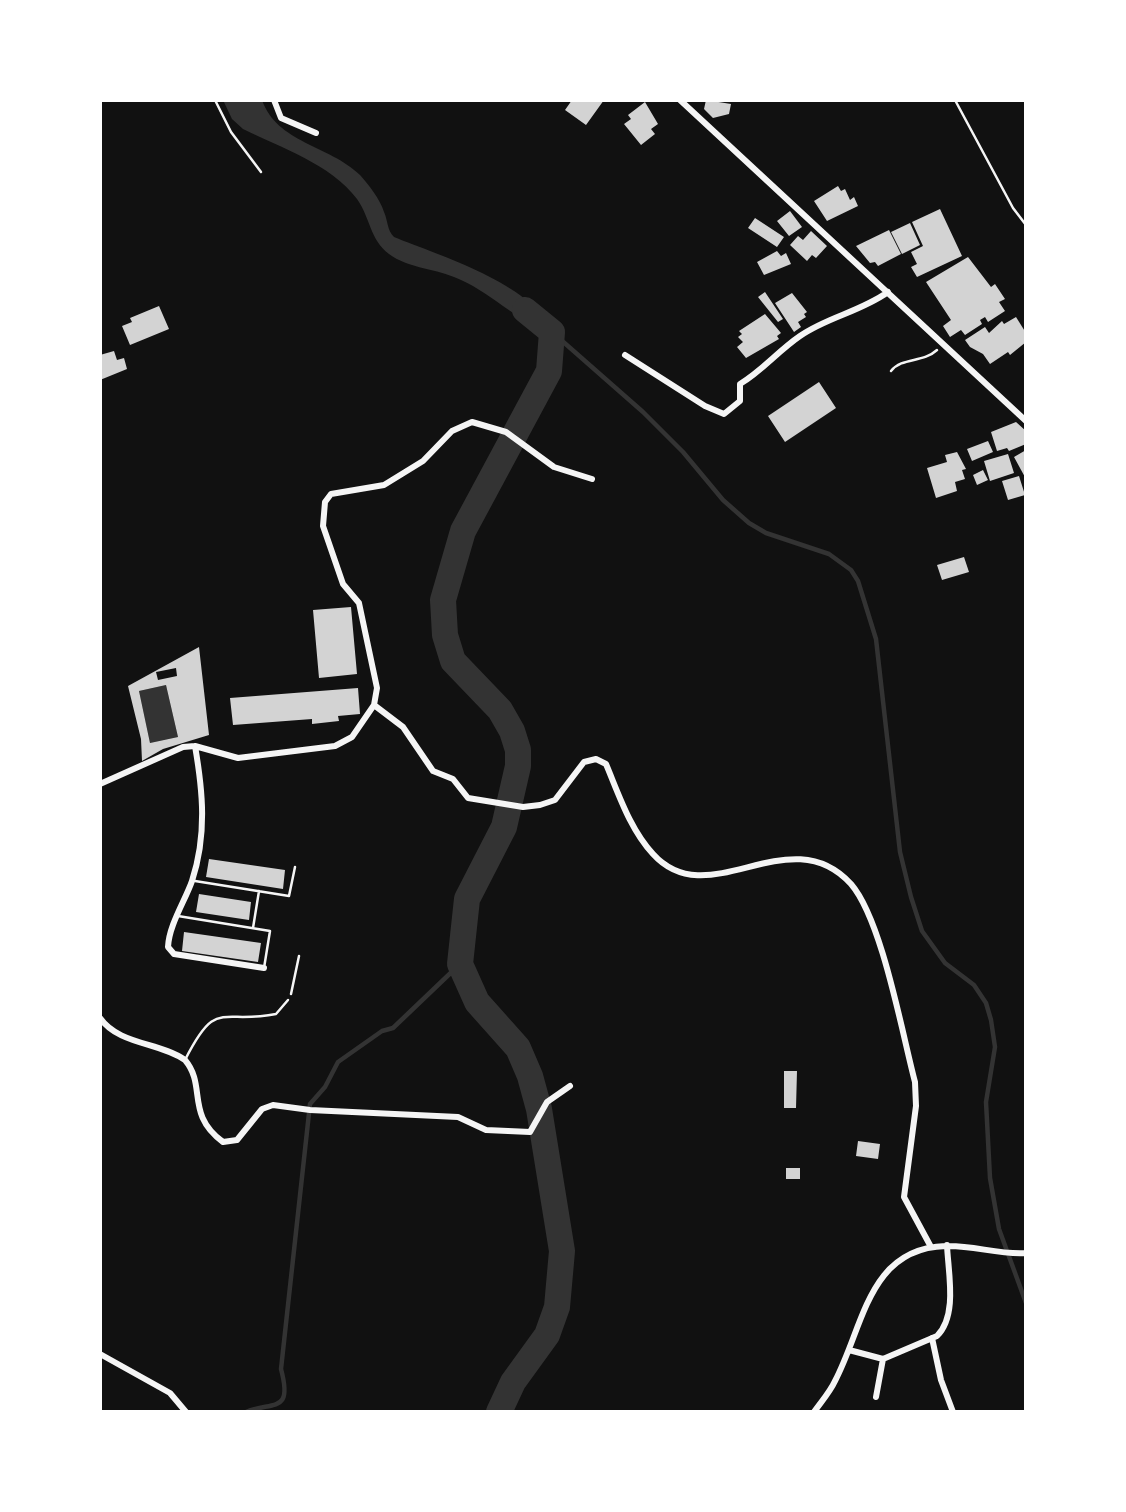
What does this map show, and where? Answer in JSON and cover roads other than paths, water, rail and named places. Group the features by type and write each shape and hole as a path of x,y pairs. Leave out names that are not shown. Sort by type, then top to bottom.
{"street":[{"path":"274,100 281,118 316,133"},
{"path":"680,100 1026,421"},
{"path":"625,355 705,407 724,414 740,401 740,384 800,335 827,320 866,307 888,292"},
{"path":"100,784 183,747 195,746 238,758 335,746 352,737 374,705 377,688 359,603 344,584 323,526 325,502 331,494 384,485 422,461 452,430 472,422 506,432 523,447 554,467 592,479"},
{"path":"374,705 403,727 433,771 453,779 468,797 523,807 555,800 584,762 596,759 606,764 630,820 654,855 675,870 708,877 791,857 831,866 852,886 875,931 915,1082 916,1106 904,1197 931,1247"},
{"path":"195,746 204,799 192,881 169,942 174,954 264,968"},
{"path":"100,1017 106,1026 133,1040 185,1060 193,1075 198,1113 213,1135 223,1142 237,1140 262,1109 273,1105 308,1110 458,1117 486,1130 530,1132 547,1102 570,1086"},
{"path":"849,1350 883,1359 932,1338 943,1330 947,1321 947,1245"},
{"path":"814,1412 834,1383 874,1287 890,1266 907,1253 947,1245 1026,1253"},
{"path":"932,1338 941,1380 953,1412"},
{"path":"100,1354 170,1393 186,1412"},
{"path":"876,1397 883,1359"}],"lane":[{"path":"192,881 289,897 295,867"},
{"path":"253,928 259,891"},
{"path":"178,916 270,931 264,968"},
{"path":"185,1060 200,1032 212,1020 232,1015 276,1014 288,1000"}],"waterway":[{"path":"499,1412 513,1382 547,1335 557,1307 562,1251 539,1109 530,1076 518,1048 477,1002 460,964 467,899 504,827 518,766 518,750 512,731 500,710 453,661 445,635 443,600 463,531 549,371 552,332 525,310"},
{"path":"552,332 643,412 683,452 723,500 749,523 766,533 829,554 851,570 858,581 876,639 900,852 911,897 922,931 945,963 974,985 986,1003 991,1020 995,1047 986,1102 990,1178 999,1229 1026,1303"},
{"path":"246,1412 278,1403 284,1393 281,1369 310,1104 325,1087 338,1062 382,1031 393,1028 460,964"}]}
